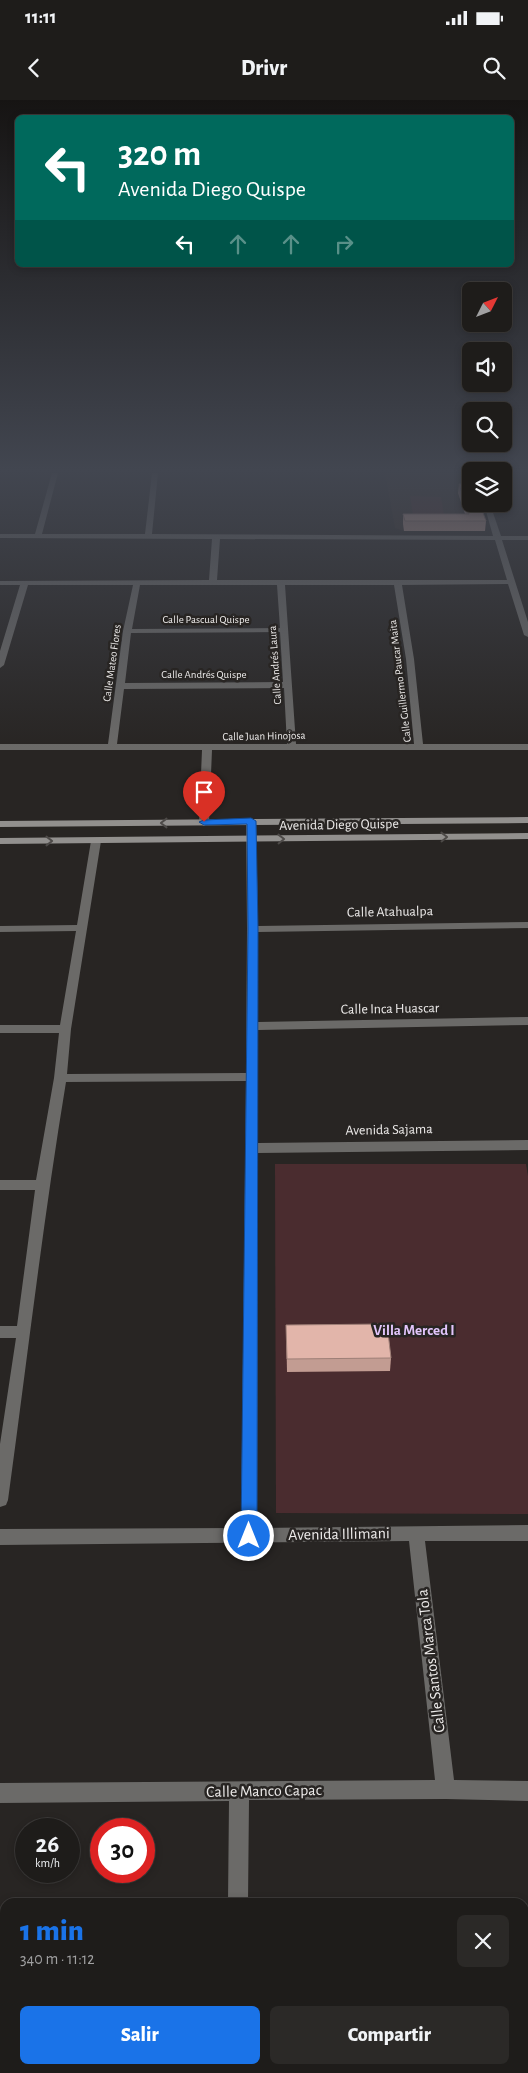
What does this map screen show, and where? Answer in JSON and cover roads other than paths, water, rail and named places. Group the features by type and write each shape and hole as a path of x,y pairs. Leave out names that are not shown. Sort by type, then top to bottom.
{"street":[{"path":"213,582 214,565"},
{"path":"505,565 528,635"},
{"name":"Calle Andrés Laura","path":"282,581 292,747"},
{"name":"Calle Mateo Flores","path":"112,746 128,631 137,582"},
{"name":"Calle Guillermo Paucar Maita","path":"398,582 410,659 419,747"},
{"path":"0,583 510,582"},
{"path":"0,666 25,583"},
{"name":"Calle Pascual Quispe","path":"128,631 284,630"},
{"name":"Calle Andrés Quispe","path":"121,686 287,685"},
{"name":"Calle Juan Hinojosa","path":"0,747 528,747"},
{"path":"204,822 207,748"},
{"name":"Avenida Diego Quispe","path":"0,824 528,820"},
{"path":"249,1536 253,929 251,821"},
{"name":"Avenida Diego Quispe","path":"0,841 528,836"},
{"path":"0,1500 24,1332 42,1185 96,841"},
{"name":"Calle Atahualpa","path":"253,929 528,925"},
{"path":"0,929 81,928"},
{"name":"Calle Inca Huascar","path":"252,1026 528,1021"},
{"path":"0,1029 65,1029"},
{"path":"60,1078 252,1076"},
{"name":"Avenida Sajama","path":"251,1148 528,1145"},
{"path":"0,1185 42,1185"},
{"path":"0,1332 24,1332"},
{"name":"Calle Santos Marca Tola","path":"416,1533 446,1790"},
{"name":"Avenida Illimani","path":"0,1537 528,1533"},
{"name":"Calle Manco Capac","path":"0,1793 446,1790 528,1792"},
{"path":"238,1898 239,1792"}],"district":[{"name":"Villa Merced I","path":"414,1330"}]}
